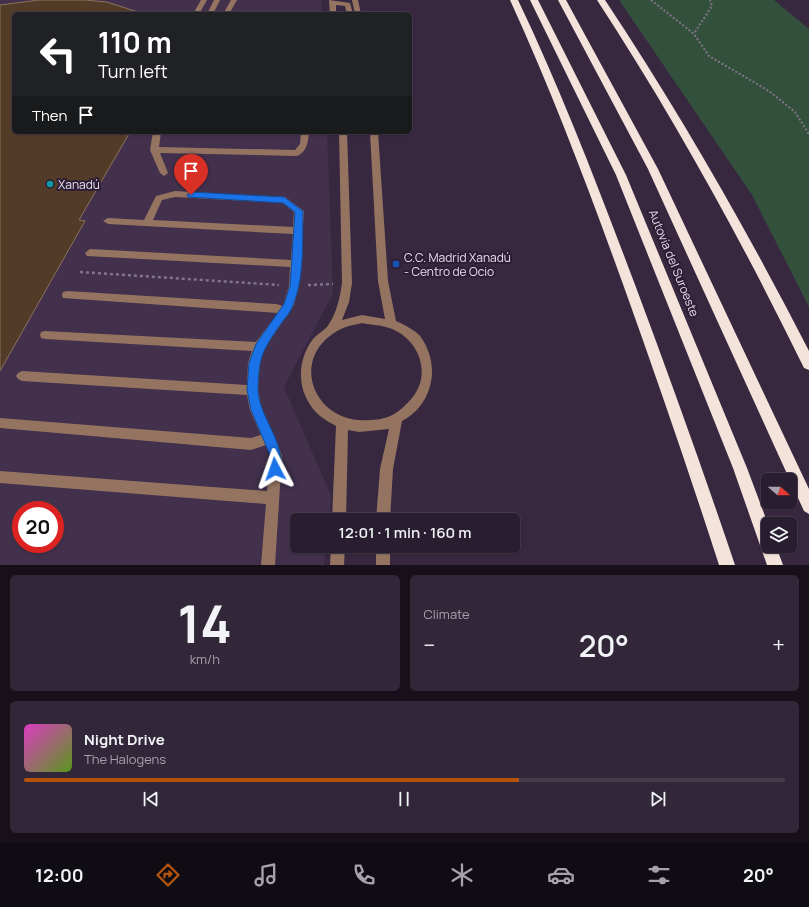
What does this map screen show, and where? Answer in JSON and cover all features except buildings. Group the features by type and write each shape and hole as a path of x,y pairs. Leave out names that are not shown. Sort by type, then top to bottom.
{"highway":[{"path":"514,0 530,34 590,177 697,474 727,565"},
{"name":"Autovía del Suroeste","path":"534,0 621,175 740,468 761,526"},
{"name":"Autovía del Suroeste","path":"562,0 653,169 809,506"},
{"path":"601,0 628,39 710,175 809,364"},
{"name":"Autovía del Suroeste","path":"771,553 775,565"}],"street":[{"path":"197,12 204,0"},
{"path":"211,12 217,0"},
{"path":"227,12 234,0"},
{"path":"355,0 358,12"},
{"path":"333,12 332,1 348,4 350,12"},
{"path":"156,134 154,150 164,173"},
{"path":"154,150 297,153 304,145 305,134"},
{"path":"333,328 344,302 347,283 343,134"},
{"path":"374,134 383,281 391,322"},
{"path":"147,224 159,198 175,194 284,200 299,211 294,286 289,305 260,347 254,363 252,390 256,410 276,455 268,565"},
{"path":"108,221 298,231"},
{"path":"90,253 296,264"},
{"path":"67,295 276,308 285,311"},
{"path":"362,319 377,319 391,322 407,330 420,343 427,358 429,375 424,392 413,407 397,419 379,425 360,427 342,424 325,415 312,402 306,386 305,369 310,353 320,339 333,328 347,322 362,319"},
{"path":"45,334 260,347"},
{"path":"22,376 252,390"},
{"path":"383,513 383,492 388,457 397,419"},
{"path":"0,423 251,444 268,439"},
{"path":"339,513 342,424"},
{"path":"0,477 273,498"},
{"path":"337,565 338,553"},
{"path":"383,553 383,565"}],"path":[{"path":"651,0 694,34 709,56 769,91 795,112 809,134"},
{"path":"695,32 712,6 710,0"},
{"path":"80,272 294,286 347,283"}],"shaded area":[{"path":"0,0 321,0 322,12 12,12 12,134 327,134 333,293 284,387 331,496 330,513 290,513 290,553 325,553 324,565 0,565"}],"green space":[{"path":"619,0 774,0 809,29 809,307 752,195"}],"place":[{"name":"Xanadú","path":"50,184"},
{"name":"C.C. Madrid Xanadú - Centro de Ocio","path":"396,264"}],"route":[{"path":"191,195 284,200 299,211 294,286 289,305 260,347 254,363 252,390 256,410 276,455 275,469"}]}
